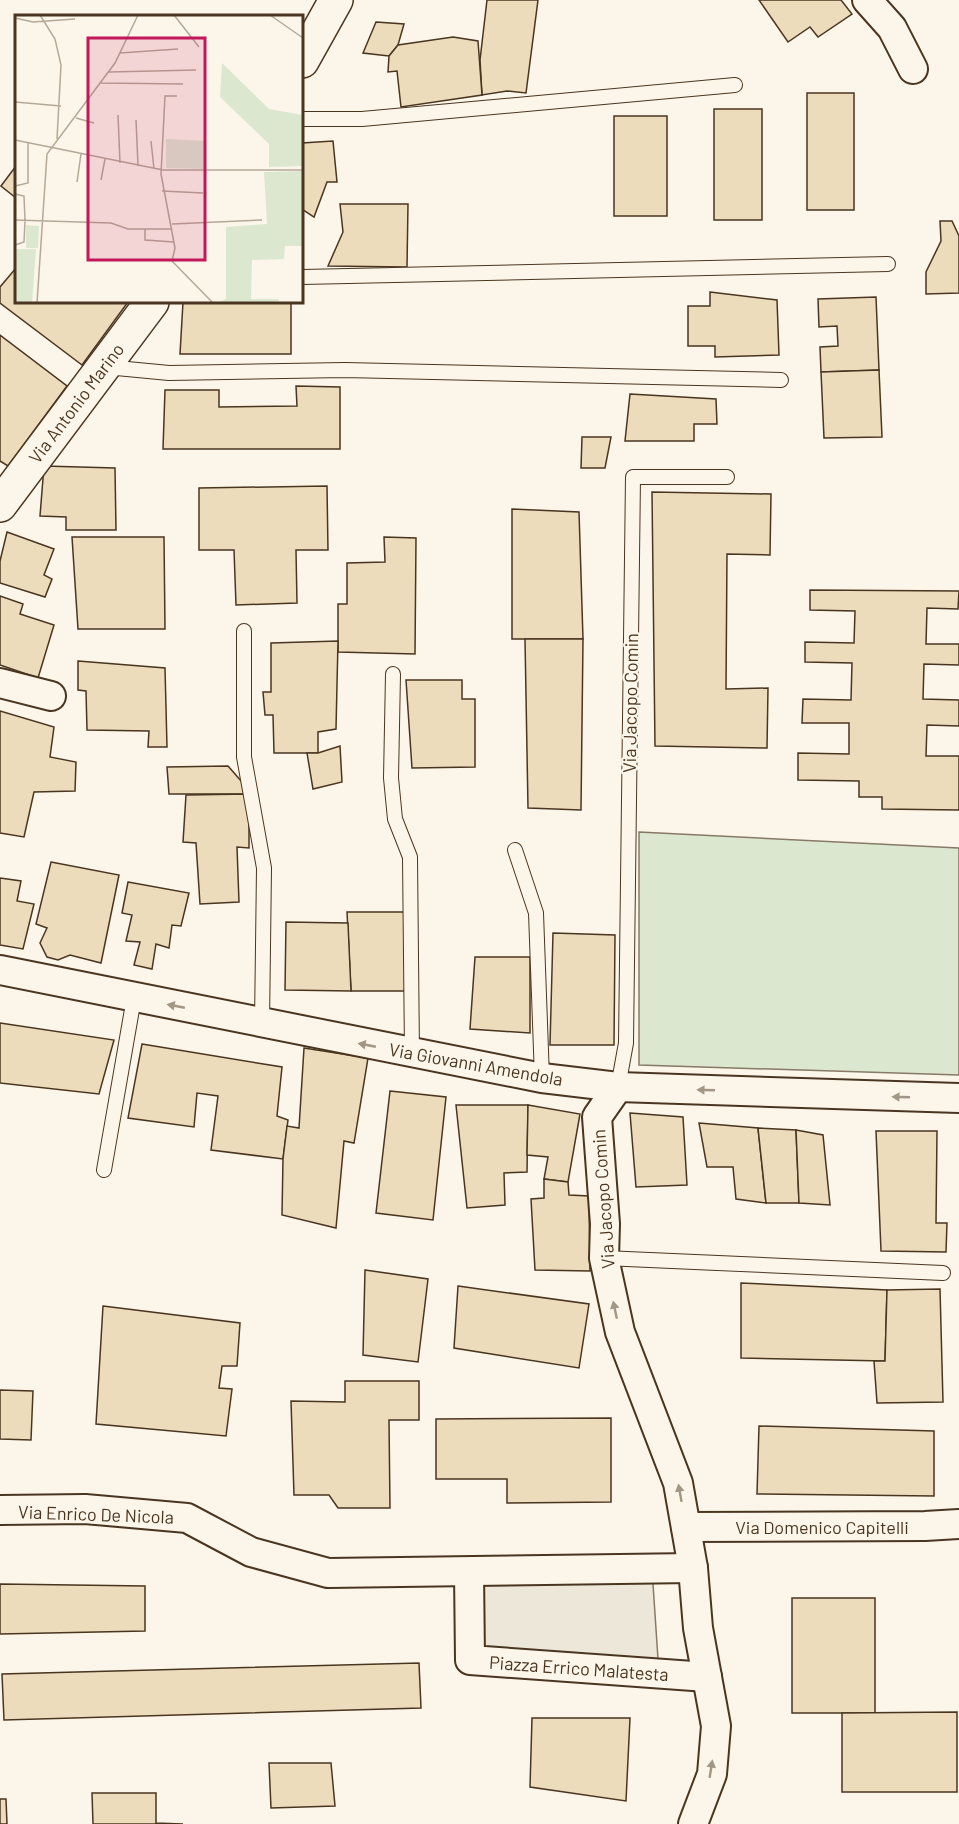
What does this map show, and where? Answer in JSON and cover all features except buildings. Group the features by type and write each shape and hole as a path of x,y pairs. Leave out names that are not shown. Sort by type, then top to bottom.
{"street":[{"path":"303,60 336,0"},
{"path":"867,0 892,28 913,69"},
{"name":"Via Antonio Marino","path":"0,505 151,303"},
{"path":"0,683 51,696"},
{"name":"Via Giovanni Amendola","path":"0,970 412,1054 542,1078 618,1087 959,1098"},
{"name":"Via Jacopo Comin","path":"618,1087 597,1118 605,1224 603,1258 620,1332 678,1483 693,1568 698,1628 716,1726 712,1774 693,1824"},
{"name":"Via Enrico De Nicola","path":"0,1510 85,1509 187,1518 251,1552 328,1573 469,1572"},
{"name":"Via Domenico Capitelli","path":"686,1527 959,1524"},
{"path":"469,1572 693,1568"},
{"name":"Piazza Errico Malatesta","path":"469,1572 470,1660 707,1677"}],"lane":[{"path":"303,118 362,118 735,85"},
{"path":"303,277 888,264"},
{"path":"102,366 170,373 345,370 781,380"},
{"name":"Via Jacopo Comin","path":"618,1087 626,1043 633,477 727,477"},
{"path":"244,631 244,757 264,868 262,1024"},
{"path":"393,674 391,778 395,819 410,857 412,1054"},
{"path":"515,850 536,913 542,1078"},
{"path":"105,1170 134,998"},
{"path":"603,1258 943,1273"}],"green space":[{"path":"639,832 959,848 959,1075 639,1065"}],"shaded area":[{"path":"652,1569 659,1674 470,1660 469,1572"}]}
